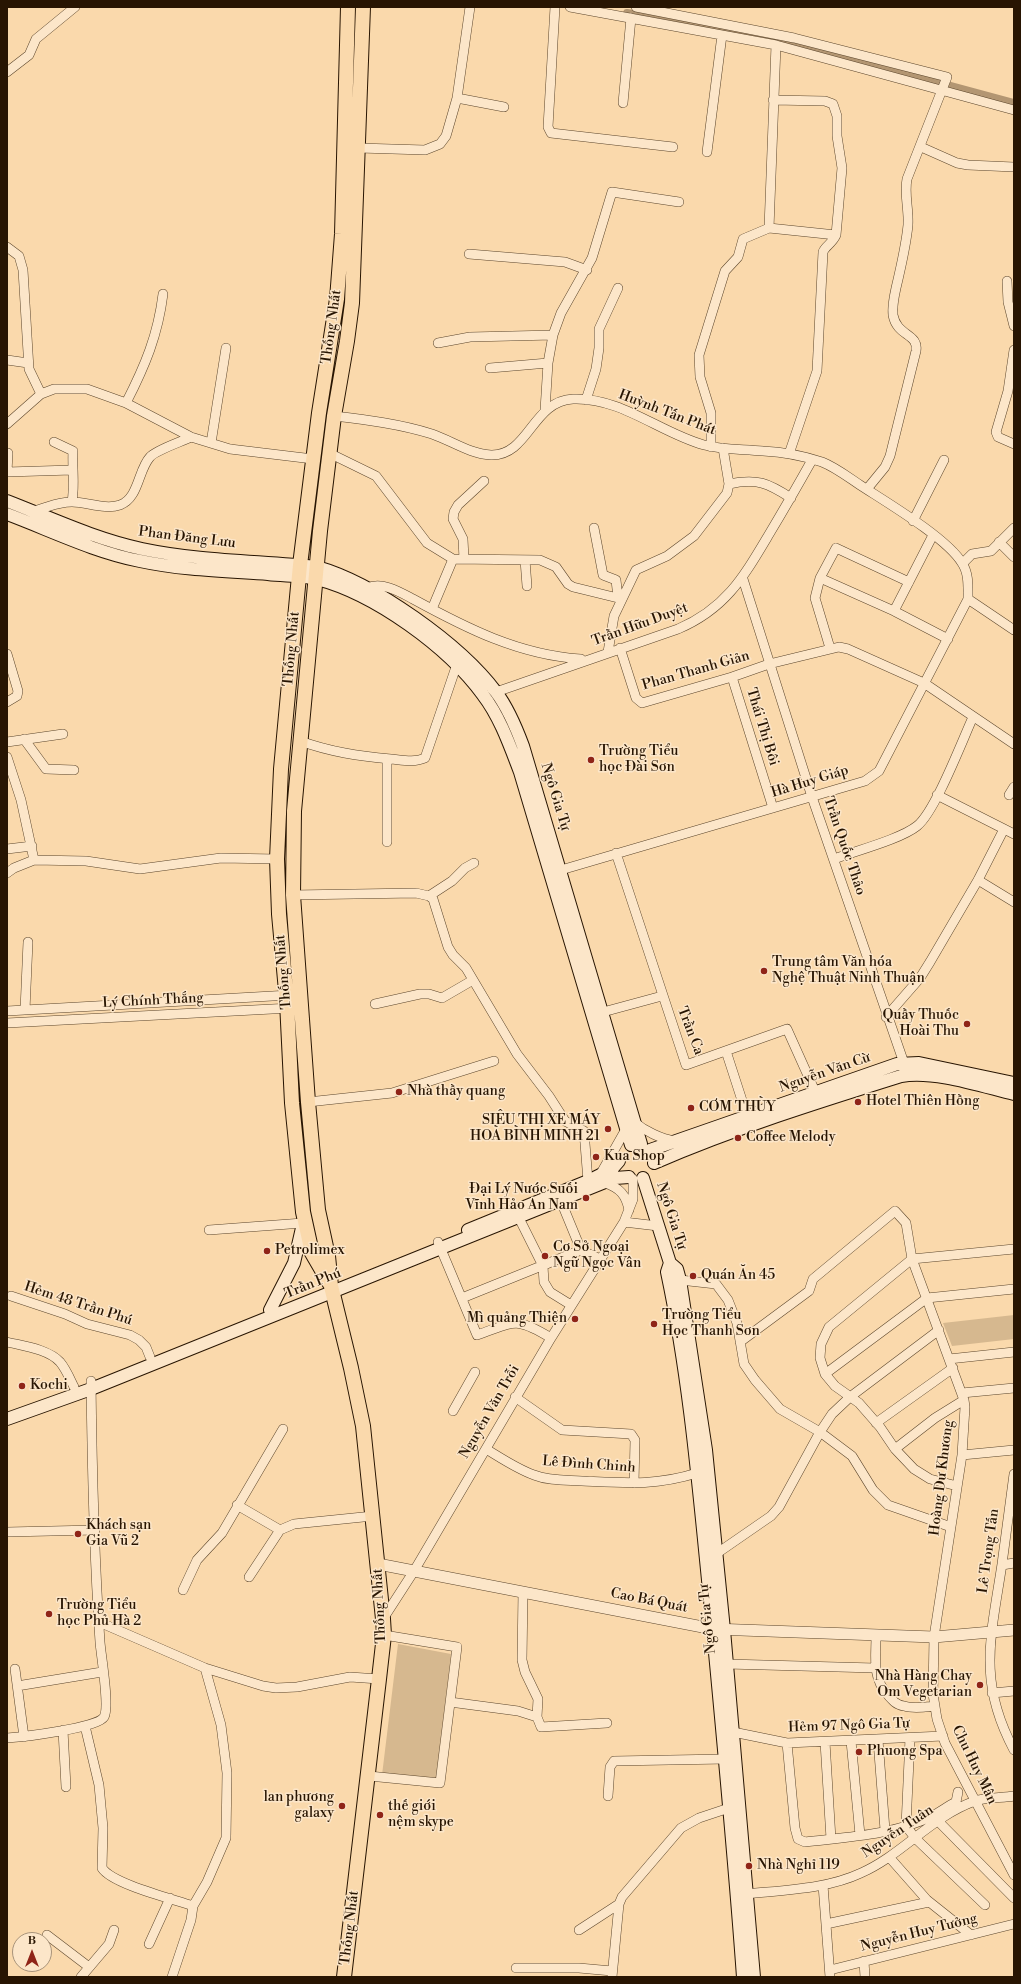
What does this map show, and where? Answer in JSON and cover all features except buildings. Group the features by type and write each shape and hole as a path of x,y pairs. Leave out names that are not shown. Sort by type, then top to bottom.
{"main road":[{"name":"Thống Nhất","path":"332,1289 312,1253 304,1217 292,1103 294,811 329,453 349,328 348,7"},
{"name":"Thống Nhất","path":"344,1977 369,1776 384,1635 363,1426 332,1289 328,1256 318,1210 308,1102 278,895 277,859 282,769 300,571 319,413 349,234 359,148 363,7"},
{"path":"319,413 334,416"},
{"name":"Phan Đăng Lưu","path":"7,501 111,541 141,549 300,571"},
{"name":"Phan Đăng Lưu","path":"7,514 108,552 139,561 179,567 300,571"},
{"name":"Ngô Gia Tự","path":"300,571 317,573 337,572 368,588 449,644 496,692 512,720 523,746 549,874 574,933"},
{"name":"Ngô Gia Tự","path":"317,573 383,609 441,648 457,664 484,696 506,736 520,772 531,790 561,870 574,933 630,1126 641,1146"},
{"path":"484,696 496,692"},
{"path":"282,769 297,771"},
{"path":"549,874 561,870"},
{"path":"278,895 293,895"},
{"name":"Nguyễn Văn Cừ","path":"641,1146 675,1141 748,1120 906,1069 926,1065 1014,1083"},
{"name":"Nguyễn Văn Cừ","path":"906,1069 1014,1094"},
{"path":"292,1103 308,1102"},
{"name":"Nguyễn Văn Cừ","path":"654,1163 701,1143 748,1120"},
{"path":"641,1146 653,1154 654,1163 651,1172 635,1178 622,1171 619,1161 622,1151 641,1146"},
{"name":"Trần Phú","path":"7,1419 440,1246 603,1179 619,1161"},
{"name":"Trần Phú","path":"440,1246 520,1218 588,1181 616,1178 635,1178"},
{"name":"Ngô Gia Tự","path":"635,1178 658,1226 670,1263 677,1269 680,1280 703,1473 706,1562 718,1629 727,1664 728,1730 725,1759 735,1808"},
{"path":"270,1310 294,1263 304,1217 318,1210"},
{"name":"Ngô Gia Tự","path":"670,1263 667,1272 716,1554 718,1629 742,1895 754,1977"},
{"name":"Trần Phú","path":"7,1410 74,1387 91,1385 150,1357 270,1310 332,1289"},
{"path":"706,1562 716,1554"},
{"name":"Ngô Gia Tự","path":"742,1895 743,1977"}],"street":[{"path":"7,72 29,55 36,39 76,7"},
{"path":"359,148 425,150 440,144 446,136 456,98 470,7"},
{"path":"554,7 548,127 551,133 673,148"},
{"path":"570,7 776,46 942,87 1014,110"},
{"path":"636,7 794,38 947,77 906,186 908,211 906,240 893,301 893,313 900,330 914,339 917,343 916,351 890,456 885,467 867,490"},
{"path":"624,103 631,18"},
{"path":"707,152 722,35"},
{"path":"769,228 776,46"},
{"path":"456,98 504,107"},
{"path":"773,100 830,102 835,108 842,168 836,235 833,242 824,250 817,371 789,454"},
{"path":"920,147 957,163 968,165 1014,167"},
{"path":"545,410 548,363 553,335 561,313 587,270 592,258 612,192 679,202"},
{"path":"711,447 711,413 700,377 699,355 725,271 738,257 743,239 769,228 836,235"},
{"path":"7,247 19,256 23,270 28,362 31,377 41,394"},
{"path":"469,254 565,262 587,270"},
{"path":"1007,282 1008,302 1014,326"},
{"path":"586,400 596,370 599,348 599,329 618,288"},
{"path":"126,403 152,346 160,319 163,294"},
{"path":"438,343 470,337 553,335"},
{"path":"211,444 226,348"},
{"path":"1014,350 1008,391 996,432 998,437 1014,444"},
{"path":"7,360 28,362"},
{"path":"490,368 548,363"},
{"path":"7,424 41,394 54,389 87,389 126,403 191,437 211,444 230,449 313,459"},
{"name":"Huỳnh Tấn Phát","path":"334,416 385,422 412,428 438,436 468,449 492,455 502,454 514,448 545,410 558,402 571,399 604,403 638,416 695,442 711,447 789,454 831,466 933,535 954,552 963,563"},
{"path":"33,511 51,504 72,502 89,505 119,505 126,501 133,493 143,467 150,457 156,452 191,437"},
{"path":"54,442 73,451 72,470 74,490 72,502"},
{"path":"608,652 611,626 620,598 636,570 667,556 694,536 728,493 730,484 723,448"},
{"path":"8,453 7,472 72,470"},
{"path":"329,453 376,476 427,543 453,559 540,560 556,567 568,584 577,588 620,598"},
{"name":"Trần Hữu Duyệt","path":"496,692 584,660 678,629 698,619 723,600 742,579 812,460"},
{"path":"912,521 944,460"},
{"path":"464,559 463,539 453,519 454,512 458,505 484,481"},
{"path":"730,484 756,481 774,487 791,498"},
{"path":"594,528 603,575 616,580 620,598"},
{"path":"1014,528 991,551 972,554 963,563 967,577 968,599 1014,630"},
{"path":"894,611 933,535"},
{"path":"999,542 1014,557"},
{"path":"830,648 815,598 820,578 836,548 909,582"},
{"path":"432,610 453,559"},
{"path":"525,560 528,586"},
{"path":"820,578 894,611 948,639"},
{"name":"Trần Quốc Thảo","path":"742,579 812,796 886,1017 906,1069"},
{"path":"368,588 372,585 386,587 459,625 520,649 550,656 584,660"},
{"name":"Hà Huy Giáp","path":"561,870 616,852 865,781 879,772 968,599"},
{"name":"Phan Thanh Giản","path":"620,648 636,698 642,703 732,677 769,664 830,648 848,649 924,683 1014,744"},
{"path":"7,654 18,691 17,696 7,702"},
{"path":"300,741 329,751 352,756 420,760 425,758 457,664"},
{"name":"Thái Thị Bôi","path":"732,677 773,808"},
{"path":"834,859 918,826 937,796 973,717"},
{"path":"7,742 63,734"},
{"path":"24,739 46,769 74,770"},
{"path":"7,757 21,800 34,860"},
{"path":"387,759 387,842"},
{"path":"937,796 1014,834"},
{"path":"886,1017 920,978 978,880 1004,829"},
{"path":"7,849 32,846"},
{"name":"Trần Ca","path":"616,852 662,996 686,1065 787,1029 818,1097"},
{"path":"7,873 14,868 34,860 86,861 140,869 221,858 277,859"},
{"path":"429,896 452,881 465,868 474,863"},
{"path":"978,880 1014,902"},
{"path":"293,895 416,893 429,896 433,899 448,947 453,955 466,968 517,1054 549,1096 562,1117 569,1124 584,1130 588,1181"},
{"path":"25,1010 28,942"},
{"path":"375,1004 420,994 429,994 442,998 473,980"},
{"path":"598,1013 662,996"},
{"name":"Lý Chính Thắng","path":"7,1010 124,1004 293,1001"},
{"name":"Lý Chính Thắng","path":"7,1023 124,1017 293,1001"},
{"path":"124,1004 124,1017"},
{"path":"726,1051 748,1120"},
{"path":"308,1102 392,1093 494,1061"},
{"path":"629,1212 626,1198 620,1190 603,1179 630,1126 642,1128 668,1140 675,1141"},
{"name":"Nguyễn Văn Trỗi","path":"383,1619 414,1571 515,1397 600,1258 624,1222 629,1212 634,1193 635,1178"},
{"path":"559,1197 580,1250"},
{"name":"Hoàng Dư Khương","path":"740,1342 809,1291 814,1279 895,1211 906,1222 912,1259 963,1396 962,1455 934,1637"},
{"path":"209,1230 304,1217"},
{"path":"520,1218 543,1266 544,1282 550,1292 571,1305"},
{"path":"624,1222 658,1226"},
{"path":"440,1246 477,1335 517,1322 530,1325 551,1338"},
{"path":"957,1486 930,1479 914,1470 895,1449 859,1403 835,1386 825,1374 820,1358 821,1344 829,1327 912,1259 1014,1249"},
{"path":"462,1298 580,1250 600,1258"},
{"path":"680,1280 716,1284 728,1300 737,1323 744,1364 755,1380 780,1409 820,1432 852,1456 872,1490 888,1505 951,1527"},
{"path":"825,1374 927,1298 1014,1289"},
{"name":"Hẻm 48 Trần Phú","path":"11,1296 65,1314 87,1324 130,1335 139,1340 146,1347 150,1357"},
{"path":"716,1554 761,1523 779,1507 820,1432 832,1414 850,1397 939,1330"},
{"path":"7,1342 43,1352 54,1357 60,1363 74,1387"},
{"path":"949,1359 1014,1352"},
{"path":"876,1423 953,1368"},
{"path":"453,1411 475,1372"},
{"path":"7,1738 24,1737 86,1726 100,1720 105,1716 107,1698 102,1672 99,1622 91,1385"},
{"path":"895,1449 963,1396 1014,1388"},
{"path":"515,1397 562,1430 631,1434 635,1440 634,1483"},
{"path":"183,1590 197,1560 222,1533 237,1505 283,1429"},
{"name":"Lê Đình Chinh","path":"486,1449 535,1476 555,1479 634,1483 664,1482 703,1473"},
{"path":"962,1455 1014,1450"},
{"name":"Lê Trọng Tấn","path":"1014,1474 1002,1564 990,1633 992,1693 1010,1735 1014,1750"},
{"path":"237,1505 280,1530"},
{"path":"249,1577 280,1530 294,1524 373,1516"},
{"path":"7,1532 95,1530"},
{"path":"1002,1564 1014,1563"},
{"name":"Cao Bá Quát","path":"378,1564 718,1629 934,1637 1014,1630"},
{"path":"523,1592 522,1660 525,1672 538,1699 538,1717 541,1727 607,1723"},
{"path":"99,1622 205,1668 263,1686 276,1688 297,1687 344,1677 380,1679"},
{"path":"369,1776 440,1783 457,1647 384,1635"},
{"path":"876,1636 875,1668 878,1682 896,1704 914,1707 935,1706"},
{"name":"Chu Huy Mân","path":"934,1637 933,1694 943,1736 1014,1875"},
{"path":"727,1664 875,1668"},
{"path":"172,1977 191,1920 193,1906 207,1882 226,1838 227,1773 221,1725 205,1668"},
{"path":"15,1669 24,1737"},
{"path":"17,1686 102,1672"},
{"path":"992,1693 1014,1691"},
{"path":"450,1702 518,1711 538,1717"},
{"path":"86,1726 99,1785 104,1828 102,1868 104,1872 119,1881 193,1906"},
{"path":"64,1730 66,1786"},
{"name":"Hẻm 97 Ngô Gia Tự","path":"728,1730 787,1743 943,1736"},
{"path":"910,1738 906,1826 915,1838 985,1905"},
{"path":"878,1740 885,1830"},
{"path":"851,1741 860,1835"},
{"path":"824,1742 831,1839"},
{"path":"787,1743 796,1836 798,1840 805,1842 831,1839 906,1826 932,1816 956,1802 958,1792"},
{"path":"608,1796 610,1767 614,1761 725,1759"},
{"name":"Nguyễn Tuân","path":"742,1895 823,1885 861,1874 890,1858 938,1821 975,1801 1014,1796"},
{"path":"516,1968 612,1974 619,1904 622,1897 681,1828 699,1818 735,1808"},
{"path":"938,1821 1014,1898"},
{"path":"890,1858 929,1902 971,1934"},
{"path":"823,1885 830,1973"},
{"path":"149,1944 170,1898"},
{"path":"826,1924 929,1902"},
{"path":"579,1930 619,1904"},
{"name":"Nguyễn Huy Tưởng","path":"830,1973 864,1961 1014,1924"},
{"path":"81,1977 109,1944 114,1930"},
{"path":"52,1939 89,1967"},
{"path":"864,1961 865,1977"}],"shaded area":[{"path":"1014,1315 1014,1339 952,1346 943,1323"},
{"path":"398,1644 451,1654 436,1781 382,1775"}],"waterway":[{"path":"627,13 777,39 1014,103"}],"place":[{"name":"Trường Tiểu học Đài Sơn","path":"591,760"},
{"name":"Trung tâm Văn hóa Nghệ Thuật Ninh Thuận","path":"764,971"},
{"name":"Quầy Thuốc Hoài Thu","path":"967,1024"},
{"name":"Nhà thầy quang","path":"399,1092"},
{"name":"Hotel Thiên Hồng","path":"858,1102"},
{"name":"CƠM THÙY","path":"691,1108"},
{"name":"SIÊU THỊ XE MÁY HOÀ BÌNH MINH 21","path":"608,1129"},
{"name":"Coffee Melody","path":"738,1138"},
{"name":"Kua Shop","path":"596,1157"},
{"name":"Đại Lý Nước Suối Vĩnh Hảo An Nam","path":"586,1198"},
{"name":"Petrolimex","path":"267,1251"},
{"name":"Cơ Sở Ngoại Ngữ Ngọc Vân","path":"545,1256"},
{"name":"Quán Ăn 45","path":"693,1276"},
{"name":"Mì quảng Thiện","path":"575,1319"},
{"name":"Trường Tiểu Học Thanh Sơn","path":"654,1324"},
{"name":"Kochi","path":"22,1386"},
{"name":"Khách sạn Gia Vũ 2","path":"78,1534"},
{"name":"Trường Tiểu học Phủ Hà 2","path":"49,1614"},
{"name":"Nhà Hàng Chay Om Vegetarian","path":"980,1685"},
{"name":"Phuong Spa","path":"859,1752"},
{"name":"lan phương galaxy","path":"342,1806"},
{"name":"thế giới nệm skype","path":"380,1815"},
{"name":"Nhà Nghỉ 119","path":"749,1866"}]}
